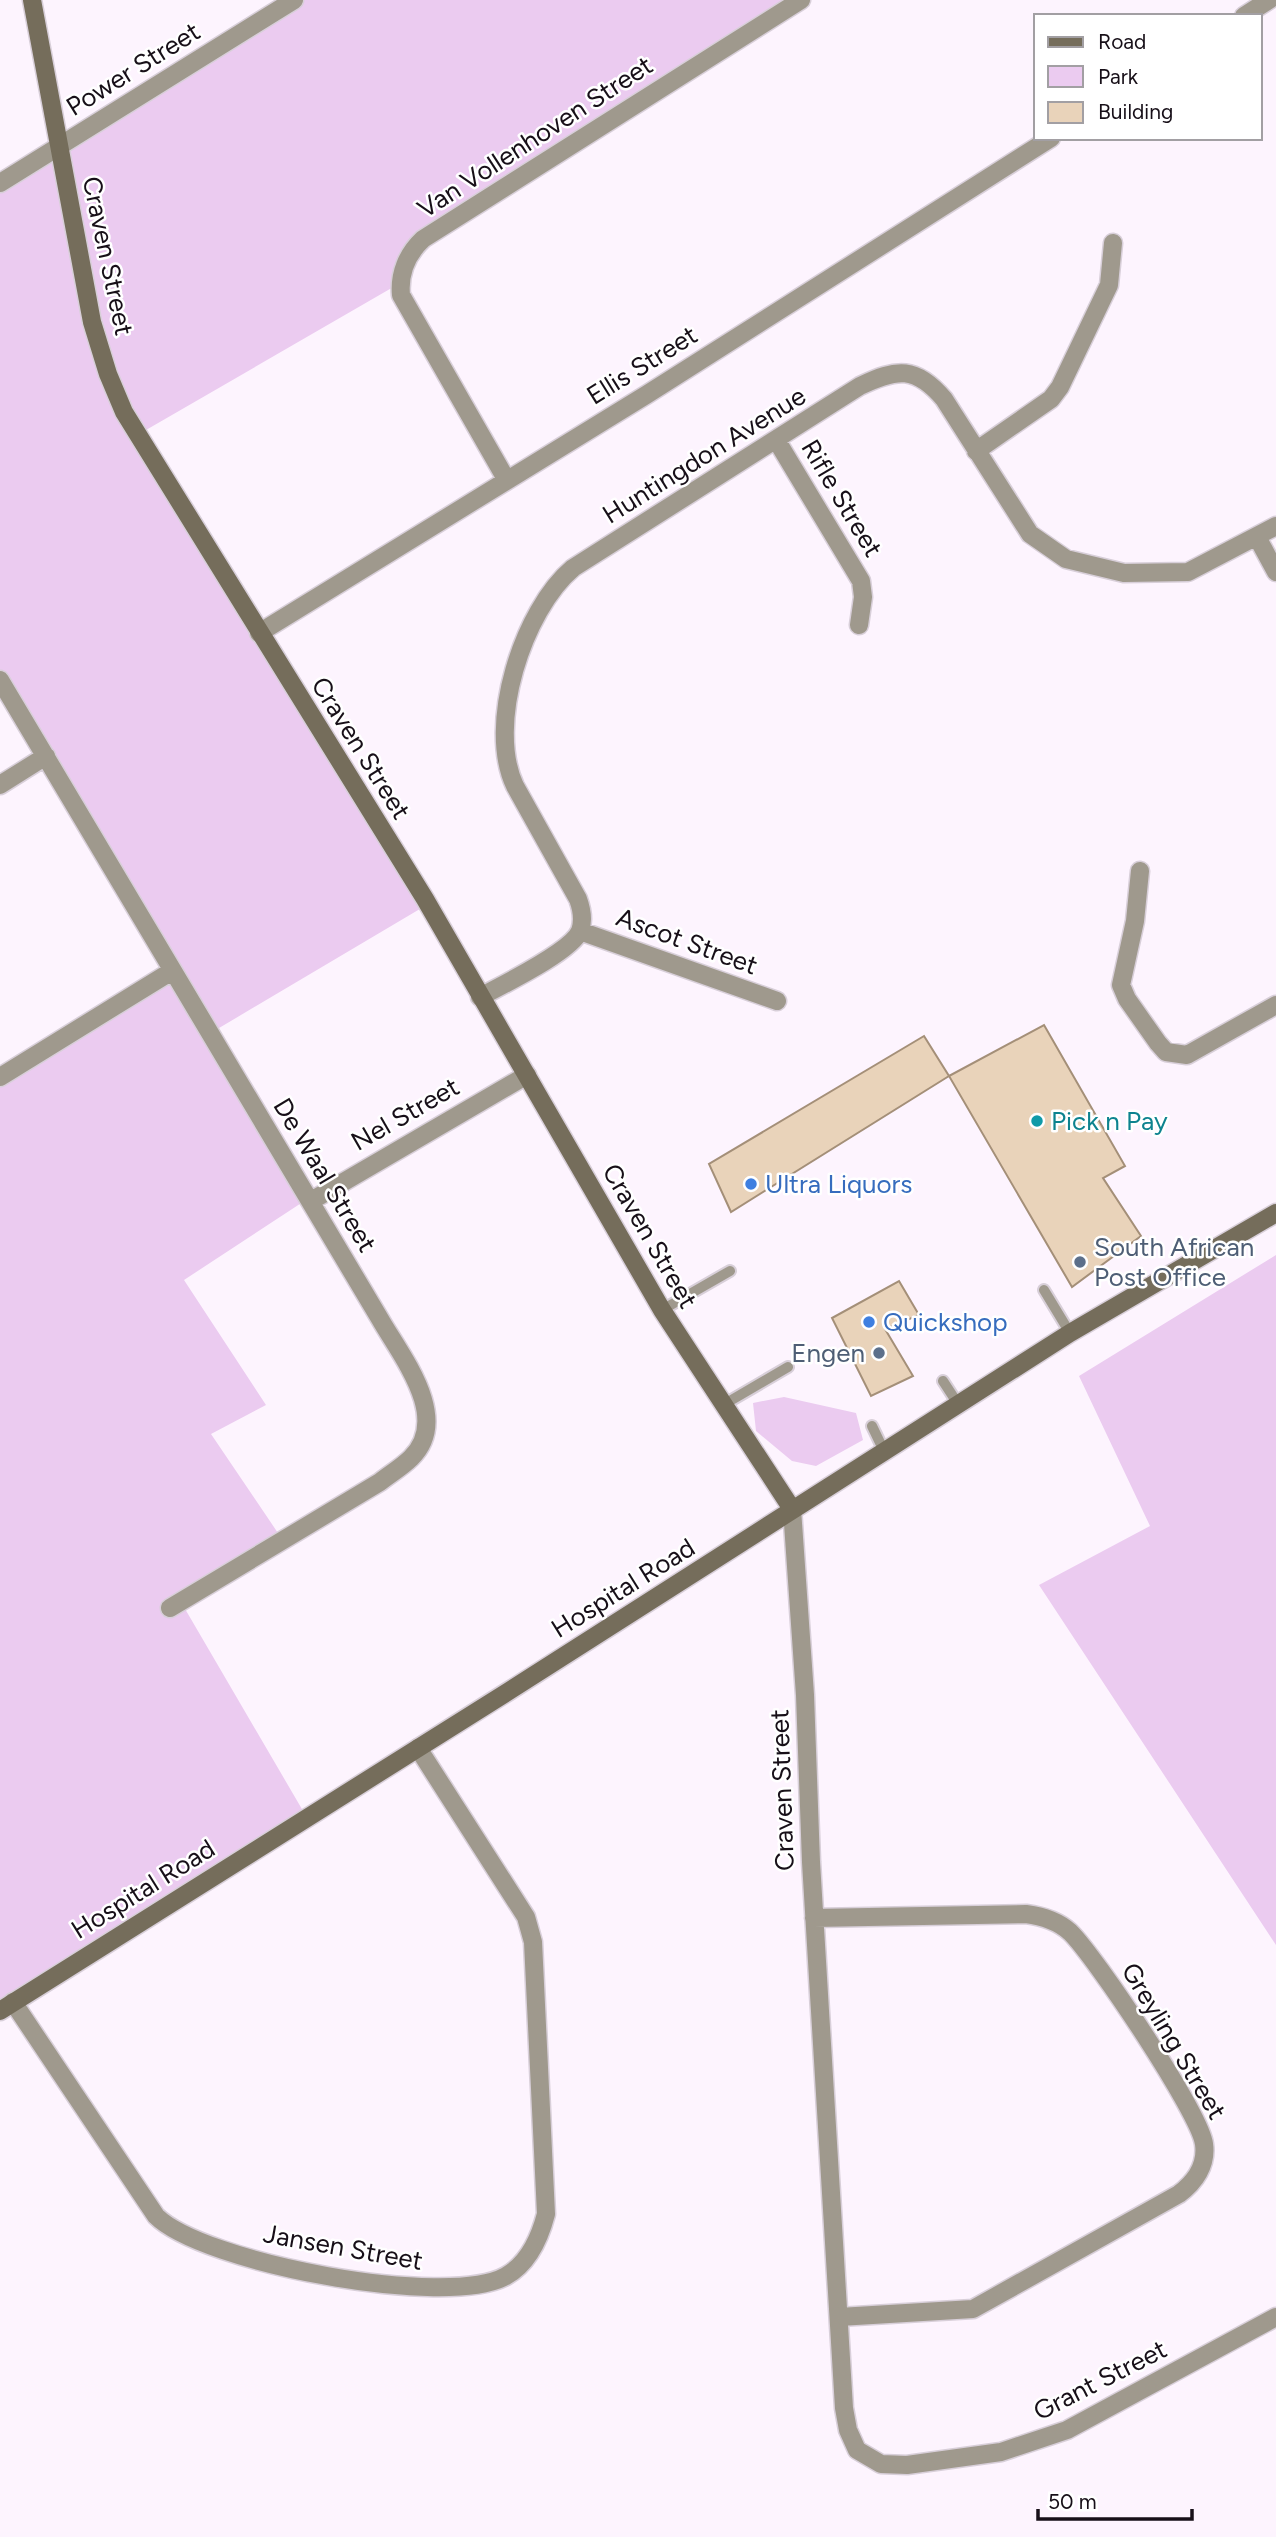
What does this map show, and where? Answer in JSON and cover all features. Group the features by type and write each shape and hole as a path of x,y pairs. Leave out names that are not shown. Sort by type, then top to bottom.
{"main road":[{"name":"Craven Street","path":"32,0 92,322 108,374 136,436 425,899 662,1310 792,1509"},
{"name":"Hospital Road","path":"6,2006 418,1748 1070,1333 1276,1213"}],"street":[{"name":"Power Street","path":"0,183 293,0"},
{"name":"Van Vollenhoven Street","path":"506,479 401,295 404,268 413,251 423,239 801,0"},
{"path":"1247,14 1269,0"},
{"name":"Ellis Street","path":"259,633 658,388 1048,140"},
{"path":"976,452 1051,399 1060,387 1109,285 1113,243"},
{"name":"Huntingdon Avenue","path":"580,930 582,911 578,899 506,767 506,712 530,622 559,579 573,568 860,386 899,372 929,382 944,399 1030,534 1066,559 1125,573 1188,572 1276,526"},
{"name":"Rifle Street","path":"777,441 861,581 863,597 859,625"},
{"path":"1257,537 1276,572"},
{"name":"De Waal Street","path":"0,680 311,1201 419,1387 426,1408 422,1440 412,1457 380,1482 170,1608"},
{"path":"0,785 46,756"},
{"path":"1140,871 1135,921 1121,985 1127,999 1158,1044 1167,1052 1186,1055 1276,1005"},
{"path":"480,997 555,954 580,930"},
{"name":"Ascot Street","path":"580,930 777,1001"},
{"path":"0,1077 172,971"},
{"name":"Nel Street","path":"311,1201 527,1075"},
{"name":"Craven Street","path":"792,1509 806,1695 814,1918 844,2408 848,2430 857,2450"},
{"name":"Jansen Street","path":"6,2006 156,2216 185,2235 228,2252 376,2284 447,2289 489,2282 506,2276 533,2249 546,2214 533,1942 526,1917 418,1748"},
{"name":"Greyling Street","path":"814,1918 1026,1914 1041,1916 1068,1930 1102,1972 1131,2017 1194,2118 1205,2146 1204,2157 1193,2183 1179,2194 973,2309 839,2316"},
{"name":"Grant Street","path":"857,2450 880,2464 907,2465 1001,2452 1028,2444 1067,2430 1276,2317"}],"lane":[{"path":"662,1310 730,1271"},
{"path":"1044,1290 1070,1333"},
{"path":"723,1405 788,1367"},
{"path":"943,1381 958,1404"},
{"path":"872,1426 884,1451"}],"green space":[{"path":"291,0 788,0 415,240 402,282 146,430 430,903 214,1031 312,1196 184,1280 266,1405 211,1434 280,1536 181,1602 306,1816 0,2009 0,1071 174,964 0,673 0,181"},
{"path":"1276,1255 1276,1945 1039,1585 1150,1526 1079,1376"},
{"path":"784,1397 856,1413 863,1440 816,1466 792,1461 756,1431 753,1403"}],"building":[{"name":"Pick n Pay","path":"1044,1025 1125,1166 1103,1178 1141,1236 1072,1287 949,1076"},
{"path":"924,1036 949,1076 731,1212 709,1164"},
{"path":"899,1281 919,1315 885,1329 913,1376 871,1396 832,1318"}],"place":[{"name":"Pick n Pay","path":"1037,1121"},
{"name":"Ultra Liquors","path":"751,1184"},
{"name":"South African Post Office","path":"1080,1262"},
{"name":"Quickshop","path":"869,1322"},
{"name":"Engen","path":"879,1353"}]}
